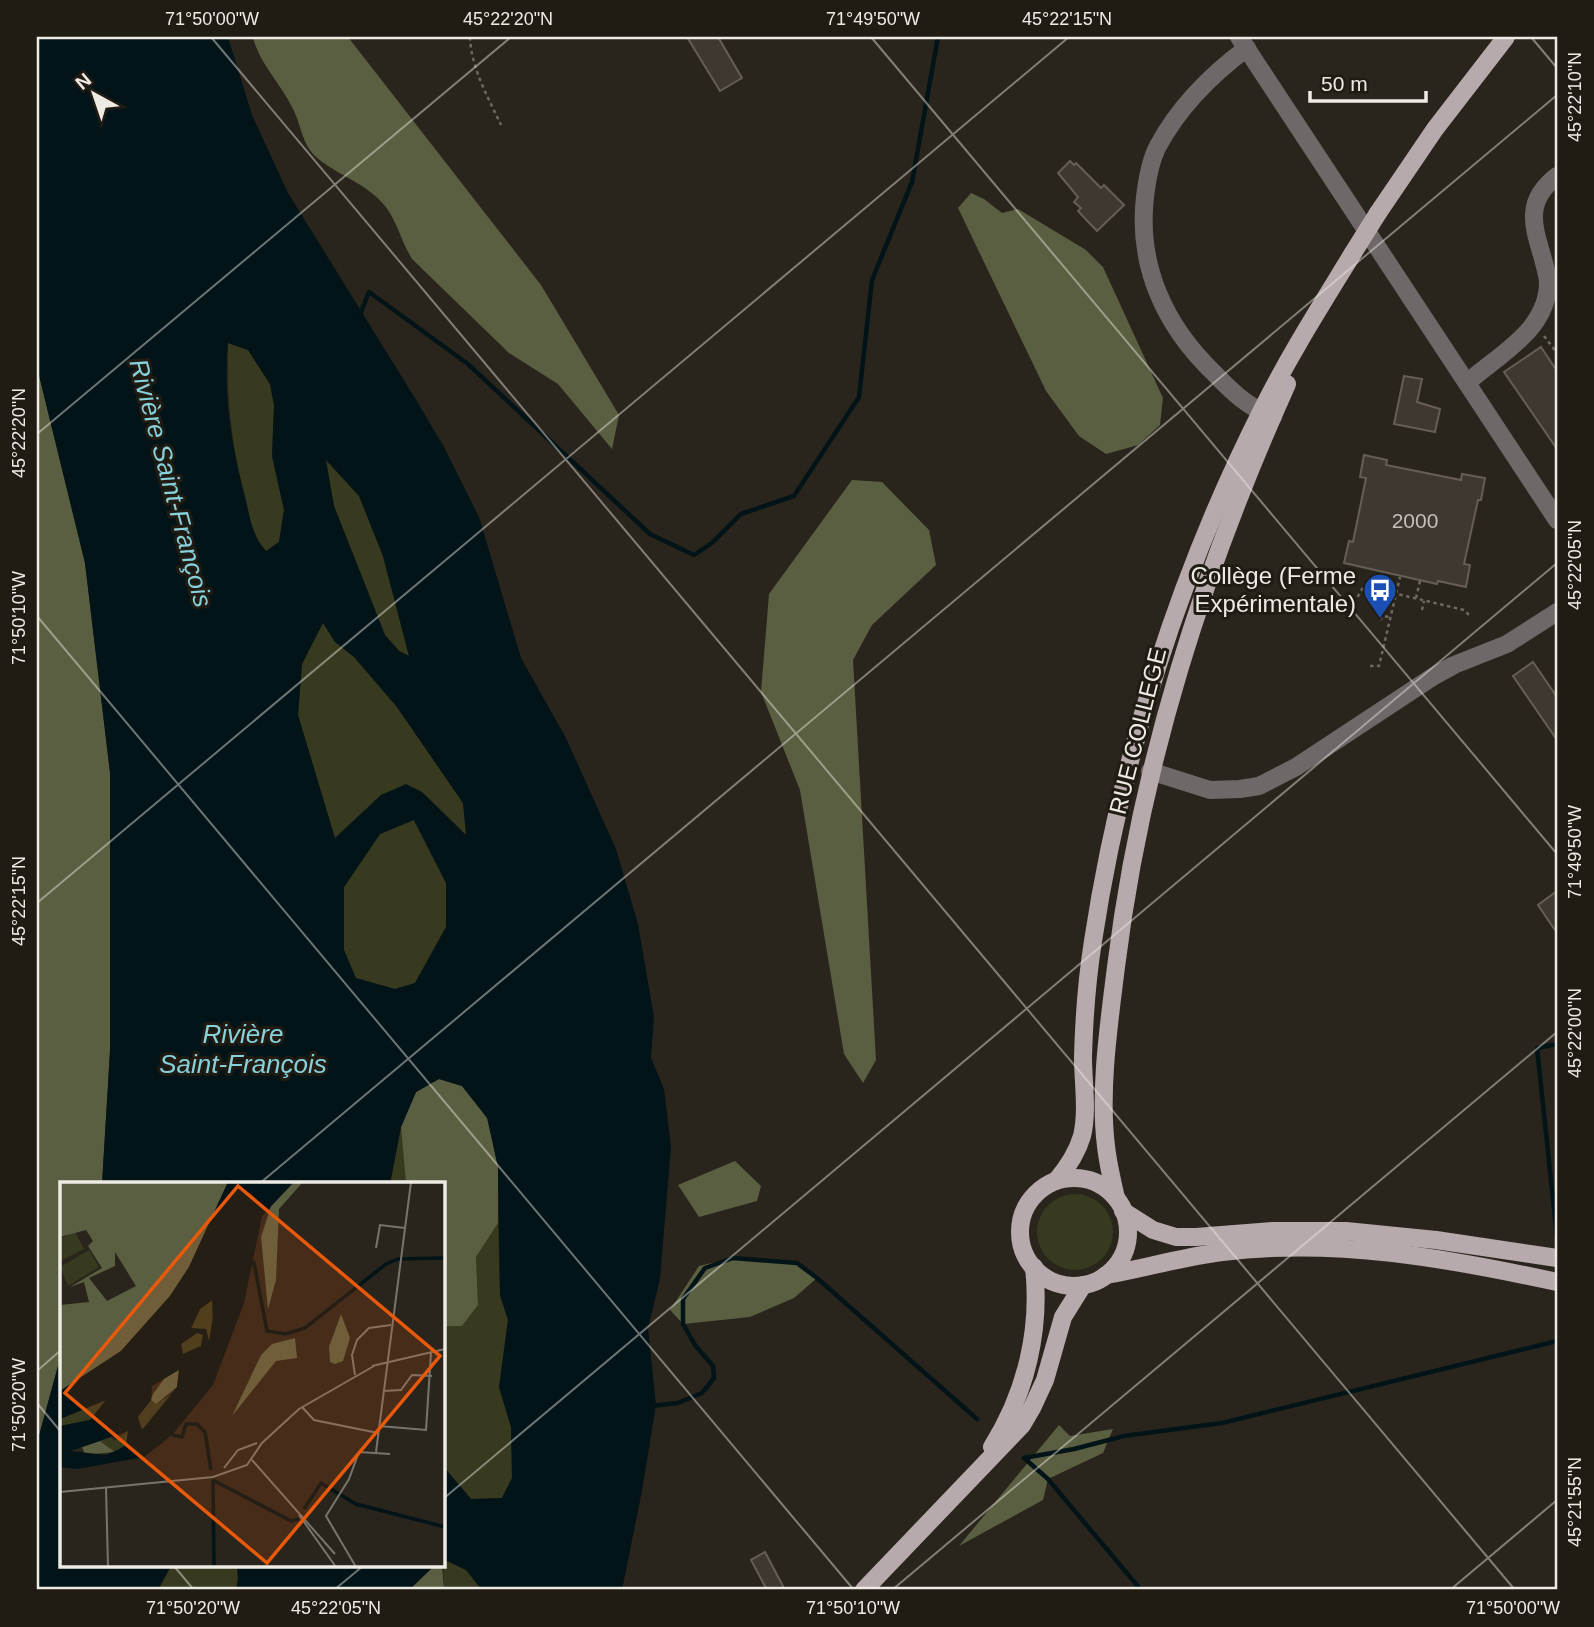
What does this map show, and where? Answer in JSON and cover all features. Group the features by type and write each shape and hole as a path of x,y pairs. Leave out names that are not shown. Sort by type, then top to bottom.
{"main road":[{"name":"RUE COLLEGE","path":"968,1482 1003,1428 1027,1367 1036,1310 1034,1267 1022,1245 1022,1221 1032,1199 1056,1181 1073,1158 1082,1134 1084,1035 1090,960 1114,832 1140,729 1169,633 1200,549 1267,414 1353,253 1449,109 1506,37"},
{"name":"RUE COLLEGE","path":"1106,1275 1119,1262 1126,1245 1128,1227 1120,1204 1105,1136 1109,1031 1126,892 1150,771 1177,673 1267,414"},
{"path":"1056,1181 1086,1180 1103,1186 1147,1227 1176,1237 1273,1231 1346,1231 1436,1240 1557,1258"},
{"path":"1034,1267 1042,1275 1059,1283 1083,1285 1106,1275 1224,1252 1331,1248 1430,1257 1557,1282"},
{"name":"RUE COLLEGE","path":"864,1590 1009,1440 1032,1408 1048,1372 1063,1317 1083,1285"}],"lane":[{"path":"1267,414 1238,397 1197,357 1166,313 1150,272 1143,214 1147,177 1157,147 1180,112 1243,42 1557,520"},
{"path":"1467,383 1531,329 1542,310 1548,291 1535,228 1535,203 1545,186 1557,176"},
{"path":"1150,771 1210,790 1225,791 1259,786 1296,767 1434,676 1507,644 1557,612"}],"path":[{"path":"470,37 470,50 476,70 501,125"},
{"path":"1531,329 1549,339 1557,353"},
{"path":"1378,590 1382,573"},
{"path":"1370,666 1379,666 1400,577"},
{"path":"1416,598 1420,581"},
{"path":"1354,603 1364,586 1464,610 1469,615"},
{"path":"1422,610 1424,601"},
{"path":"1380,620 1382,616 1390,618"}],"green space":[{"path":"253,37 348,37 541,285 619,415 612,449 558,384 509,353 412,259 392,218 378,198 332,169 310,151 292,107 260,56"},
{"path":"971,193 1002,213 1018,209 1086,250 1103,267 1163,398 1160,425 1138,445 1106,454 1079,436 1046,391 958,208"},
{"path":"228,343 248,350 270,384 274,405 272,456 284,510 279,542 266,551 252,526 236,458 229,402"},
{"path":"37,367 85,563 110,772 110,1051 102,1182 60,1182 60,1359 37,1443"},
{"path":"325,459 359,496 383,556 409,656 399,651 385,635 334,506"},
{"path":"852,480 882,482 929,530 936,565 872,625 853,660 876,1060 863,1083 844,1054 800,790 761,692 769,594"},
{"path":"323,622 335,642 354,657 397,707 463,803 467,836 422,792 381,795 335,839 298,715 302,664"},
{"path":"413,819 446,883 446,927 415,983 395,989 356,979 344,950 344,887 380,834"},
{"path":"439,1079 462,1086 488,1118 498,1167 498,1223 476,1257 478,1305 462,1326 444,1326 444,1182 406,1182 401,1127 416,1092"},
{"path":"401,1127 406,1182 390,1182"},
{"path":"735,1161 761,1186 757,1201 699,1217 678,1185"},
{"path":"1068,1194 1082,1194 1096,1200 1107,1211 1113,1232 1110,1247 1102,1259 1082,1270 1068,1270 1054,1264 1043,1253 1037,1239 1037,1225 1043,1211 1054,1200"},
{"path":"498,1223 500,1295 508,1320 499,1387 511,1427 512,1478 502,1498 471,1499 444,1467 444,1326 462,1326 478,1305 476,1257"},
{"path":"733,1258 797,1263 817,1278 794,1298 750,1317 683,1324 670,1310 699,1266"},
{"path":"1059,1425 1070,1436 1113,1429 1103,1453 1048,1479 1043,1500 959,1546"},
{"path":"444,1559 466,1570 482,1590 444,1590"},
{"path":"170,1568 237,1568 236,1590 158,1590"},
{"path":"432,1568 442,1568 444,1590 409,1590"}],"water":[{"name":"Rivière Saint-François","path":"37,37 228,37 252,115 288,193 444,447 479,517 521,658 566,738 616,849 638,924 654,1017 651,1058 664,1089 671,1147 660,1279 648,1328 656,1405 622,1590 482,1590 466,1570 444,1559 444,1467 471,1499 502,1498 512,1478 511,1427 499,1387 508,1320 500,1295 498,1167 487,1118 462,1086 439,1079 416,1092 401,1127 390,1182 102,1182 110,1051 110,773 85,563 37,367","holes":["228,343 248,350 270,384 274,405 272,456 284,510 279,542 266,551 252,526 236,459 228,401","326,460 359,496 383,556 409,656 399,651 385,635 334,506","323,623 335,642 354,657 397,707 463,803 466,835 422,792 406,784 381,795 335,838 298,715 302,664","414,820 446,883 446,927 415,983 395,989 356,978 344,950 344,887 380,834"]},
{"path":"60,1359 60,1568 170,1568 158,1590 37,1590 37,1443"},
{"path":"237,1568 432,1568 409,1590 236,1590"}],"building":[{"path":"687,37 718,37 742,78 720,91"},
{"path":"1070,161 1074,165 1076,163 1101,188 1104,185 1124,205 1097,231 1078,211 1081,208 1074,202 1078,197 1058,173"},
{"path":"1541,347 1557,371 1557,449 1504,372"},
{"path":"1404,376 1422,379 1417,402 1440,409 1435,432 1394,424"},
{"path":"1364,455 1387,460 1386,465 1461,480 1462,474 1485,478 1464,564 1470,565 1466,587 1438,581 1437,584 1344,563 1349,541 1353,542 1366,478 1360,477"},
{"path":"1533,662 1557,697 1557,740 1513,676"},
{"path":"1557,891 1557,933 1538,905"},
{"path":"765,1552 785,1590 767,1590 751,1560"}],"waterway":[{"path":"359,317 369,292 468,364 650,534 694,555 712,543 741,514 794,496 859,397 872,280 912,182 938,37"},
{"path":"1557,1044 1537,1048 1557,1237"},
{"path":"651,1406 678,1403 702,1393 714,1378 713,1366 695,1345 683,1324 683,1299 705,1268 733,1258 797,1263 977,1419"},
{"path":"1024,1458 1124,1436 1222,1423 1557,1341"},
{"path":"1024,1458 1048,1479 1141,1590"}],"place":[{"name":"Collège (Ferme Expérimentale)","path":"1380,620"}]}
